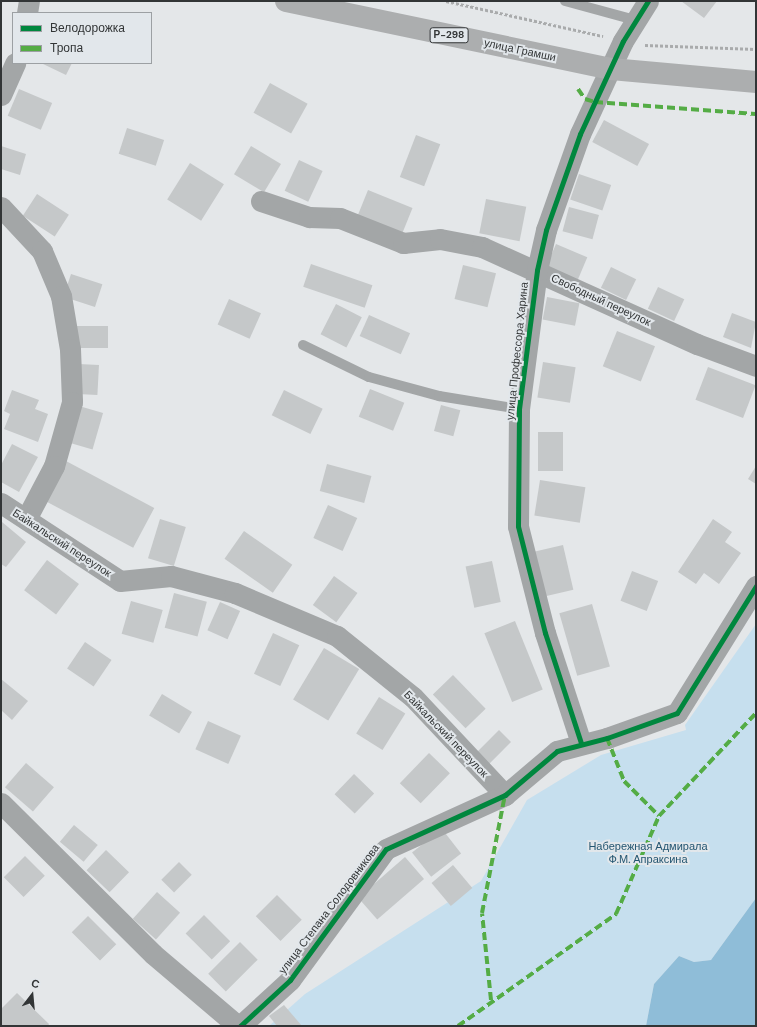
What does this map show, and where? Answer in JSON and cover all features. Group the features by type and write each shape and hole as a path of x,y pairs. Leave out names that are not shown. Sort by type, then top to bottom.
{"highway":[{"name":"улица Грамши","path":"286,1 611,69 715,81 756,82"}],"street":[{"path":"27,12 29,1"},
{"name":"улица Профессора Харина","path":"581,743 545,633 518,526 519,409 537,270 561,183 623,41 648,1"},
{"path":"1,95 16,64"},
{"name":"Свободный переулок","path":"261,202 309,217 340,218 402,243 440,239 482,247 537,270 697,344 756,366"},
{"path":"1,207 42,251 61,296 70,350 72,402 54,466 26,519"},
{"name":"Байкальский переулок","path":"1,503 120,581 171,576 235,593 337,636 413,696 504,795"},
{"name":"улица Степана Солодовникова","path":"239,1026 290,980 386,849 504,795 557,751 581,743 607,738 677,713 756,586"},
{"path":"1,803 153,954 239,1026"}],"lane":[{"path":"565,1 635,20"},
{"path":"303,345 369,377 439,396 519,409"}],"path":[{"path":"446,1 623,41 661,48 756,49"}],"green space":[{"name":"Набережная Адмирала Ф.М. Апраксина","path":"756,624 756,898 711,960 694,962 679,956 654,984 646,1026 269,1026 305,994 481,881 527,800 601,755 686,730 685,725"}],"water":[{"path":"756,898 756,1026 646,1026 654,984 679,956 694,962 711,960"}],"building":[{"path":"681,1 717,1 704,18"},
{"path":"43,64 72,64 66,75"},
{"path":"270,83 308,104 291,134 254,113"},
{"path":"19,89 52,103 41,130 8,116"},
{"path":"604,120 649,144 637,166 592,142"},
{"path":"127,128 164,140 156,166 119,154"},
{"path":"416,135 440,144 424,186 400,177"},
{"path":"1,146 26,154 20,175 1,169"},
{"path":"251,146 281,164 264,192 234,174"},
{"path":"299,160 323,171 308,202 285,191"},
{"path":"190,163 224,184 201,221 167,199"},
{"path":"579,174 611,185 602,211 570,200"},
{"path":"368,190 413,208 402,234 358,216"},
{"path":"37,194 69,215 55,237 23,216"},
{"path":"486,199 526,207 520,241 479,233"},
{"path":"569,207 599,215 592,239 563,231"},
{"path":"556,244 587,257 577,282 545,269"},
{"path":"311,264 372,285 365,308 303,287"},
{"path":"463,265 496,273 488,307 455,299"},
{"path":"611,267 636,279 626,300 601,288"},
{"path":"71,274 102,284 95,307 64,297"},
{"path":"658,287 684,299 674,321 648,309"},
{"path":"547,297 579,303 575,326 543,320"},
{"path":"229,299 261,313 250,339 218,325"},
{"path":"336,304 362,317 346,347 321,334"},
{"path":"732,313 756,322 751,348 723,337"},
{"path":"369,315 410,333 401,354 360,336"},
{"path":"75,326 108,326 108,348 75,348"},
{"path":"617,331 655,346 641,382 603,366"},
{"path":"543,362 576,367 570,403 537,398"},
{"path":"79,364 99,365 97,395 77,394"},
{"path":"708,367 756,385 743,418 695,400"},
{"path":"370,389 404,403 393,431 359,417"},
{"path":"12,390 39,400 35,409 48,414 38,442 4,429 10,414 4,411"},
{"path":"284,390 323,409 310,434 272,415"},
{"path":"441,405 460,410 453,436 434,431"},
{"path":"79,406 103,413 93,449 69,443"},
{"path":"538,432 563,432 563,471 538,471"},
{"path":"12,444 38,457 19,492 1,482 1,465"},
{"path":"66,461 154,508 133,548 45,501"},
{"path":"327,464 371,476 364,503 320,491"},
{"path":"756,466 756,484 748,479"},
{"path":"540,480 585,487 580,523 534,516"},
{"path":"328,505 357,518 343,551 313,538"},
{"path":"160,519 186,527 174,566 148,558"},
{"path":"713,519 732,532 725,542 741,553 719,584 704,573 696,584 678,572"},
{"path":"2,522 26,542 6,567 1,564"},
{"path":"244,531 292,565 273,593 224,559"},
{"path":"563,545 573,590 542,597 532,552"},
{"path":"47,560 79,584 56,614 24,590"},
{"path":"492,561 501,602 474,608 466,567"},
{"path":"632,571 658,581 647,611 621,601"},
{"path":"334,576 357,593 336,622 313,605"},
{"path":"174,593 207,602 198,637 165,628"},
{"path":"131,601 163,610 153,643 122,634"},
{"path":"220,602 240,611 227,639 207,630"},
{"path":"592,604 610,666 577,676 559,613"},
{"path":"515,621 543,690 512,702 484,633"},
{"path":"273,633 299,645 280,686 254,674"},
{"path":"85,642 112,660 94,686 67,669"},
{"path":"324,648 359,669 328,721 293,699"},
{"path":"453,675 486,709 466,728 433,694"},
{"path":"1,679 28,701 12,720 1,710"},
{"path":"162,694 192,712 179,733 149,715"},
{"path":"379,697 405,713 383,750 356,733"},
{"path":"208,721 241,736 228,764 195,749"},
{"path":"499,730 511,742 489,764 477,752"},
{"path":"429,753 450,773 421,803 400,783"},
{"path":"26,763 54,787 33,811 5,787"},
{"path":"354,774 374,793 355,814 335,794"},
{"path":"74,825 98,845 84,862 60,842"},
{"path":"442,829 461,853 431,877 412,852"},
{"path":"106,850 129,872 110,892 87,870"},
{"path":"25,856 45,876 24,897 4,877"},
{"path":"405,857 424,879 377,920 358,898"},
{"path":"179,862 192,875 174,892 161,880"},
{"path":"453,865 472,888 451,906 432,883"},
{"path":"157,892 180,913 156,939 133,919"},
{"path":"277,895 302,920 281,941 256,916"},
{"path":"204,915 230,941 212,960 186,933"},
{"path":"88,916 116,944 100,961 72,932"},
{"path":"240,942 258,960 226,991 208,974"},
{"path":"17,993 49,1024 48,1026 1,1026 1,1009"},
{"path":"284,1005 302,1026 277,1026 269,1016"}],"marked path":[{"path":"578,89 585,99 595,102 756,114"},
{"path":"458,1026 616,914 659,816 756,713"},
{"path":"607,738 624,781 659,816"},
{"path":"491,1000 482,913 505,795"}],"cycle path":[{"path":"581,743 545,633 518,526 519,409 537,270 546,230 580,134 623,41 648,1"},
{"path":"240,1026 290,980 386,849 505,795 557,751 607,738 677,713 756,586"}]}
